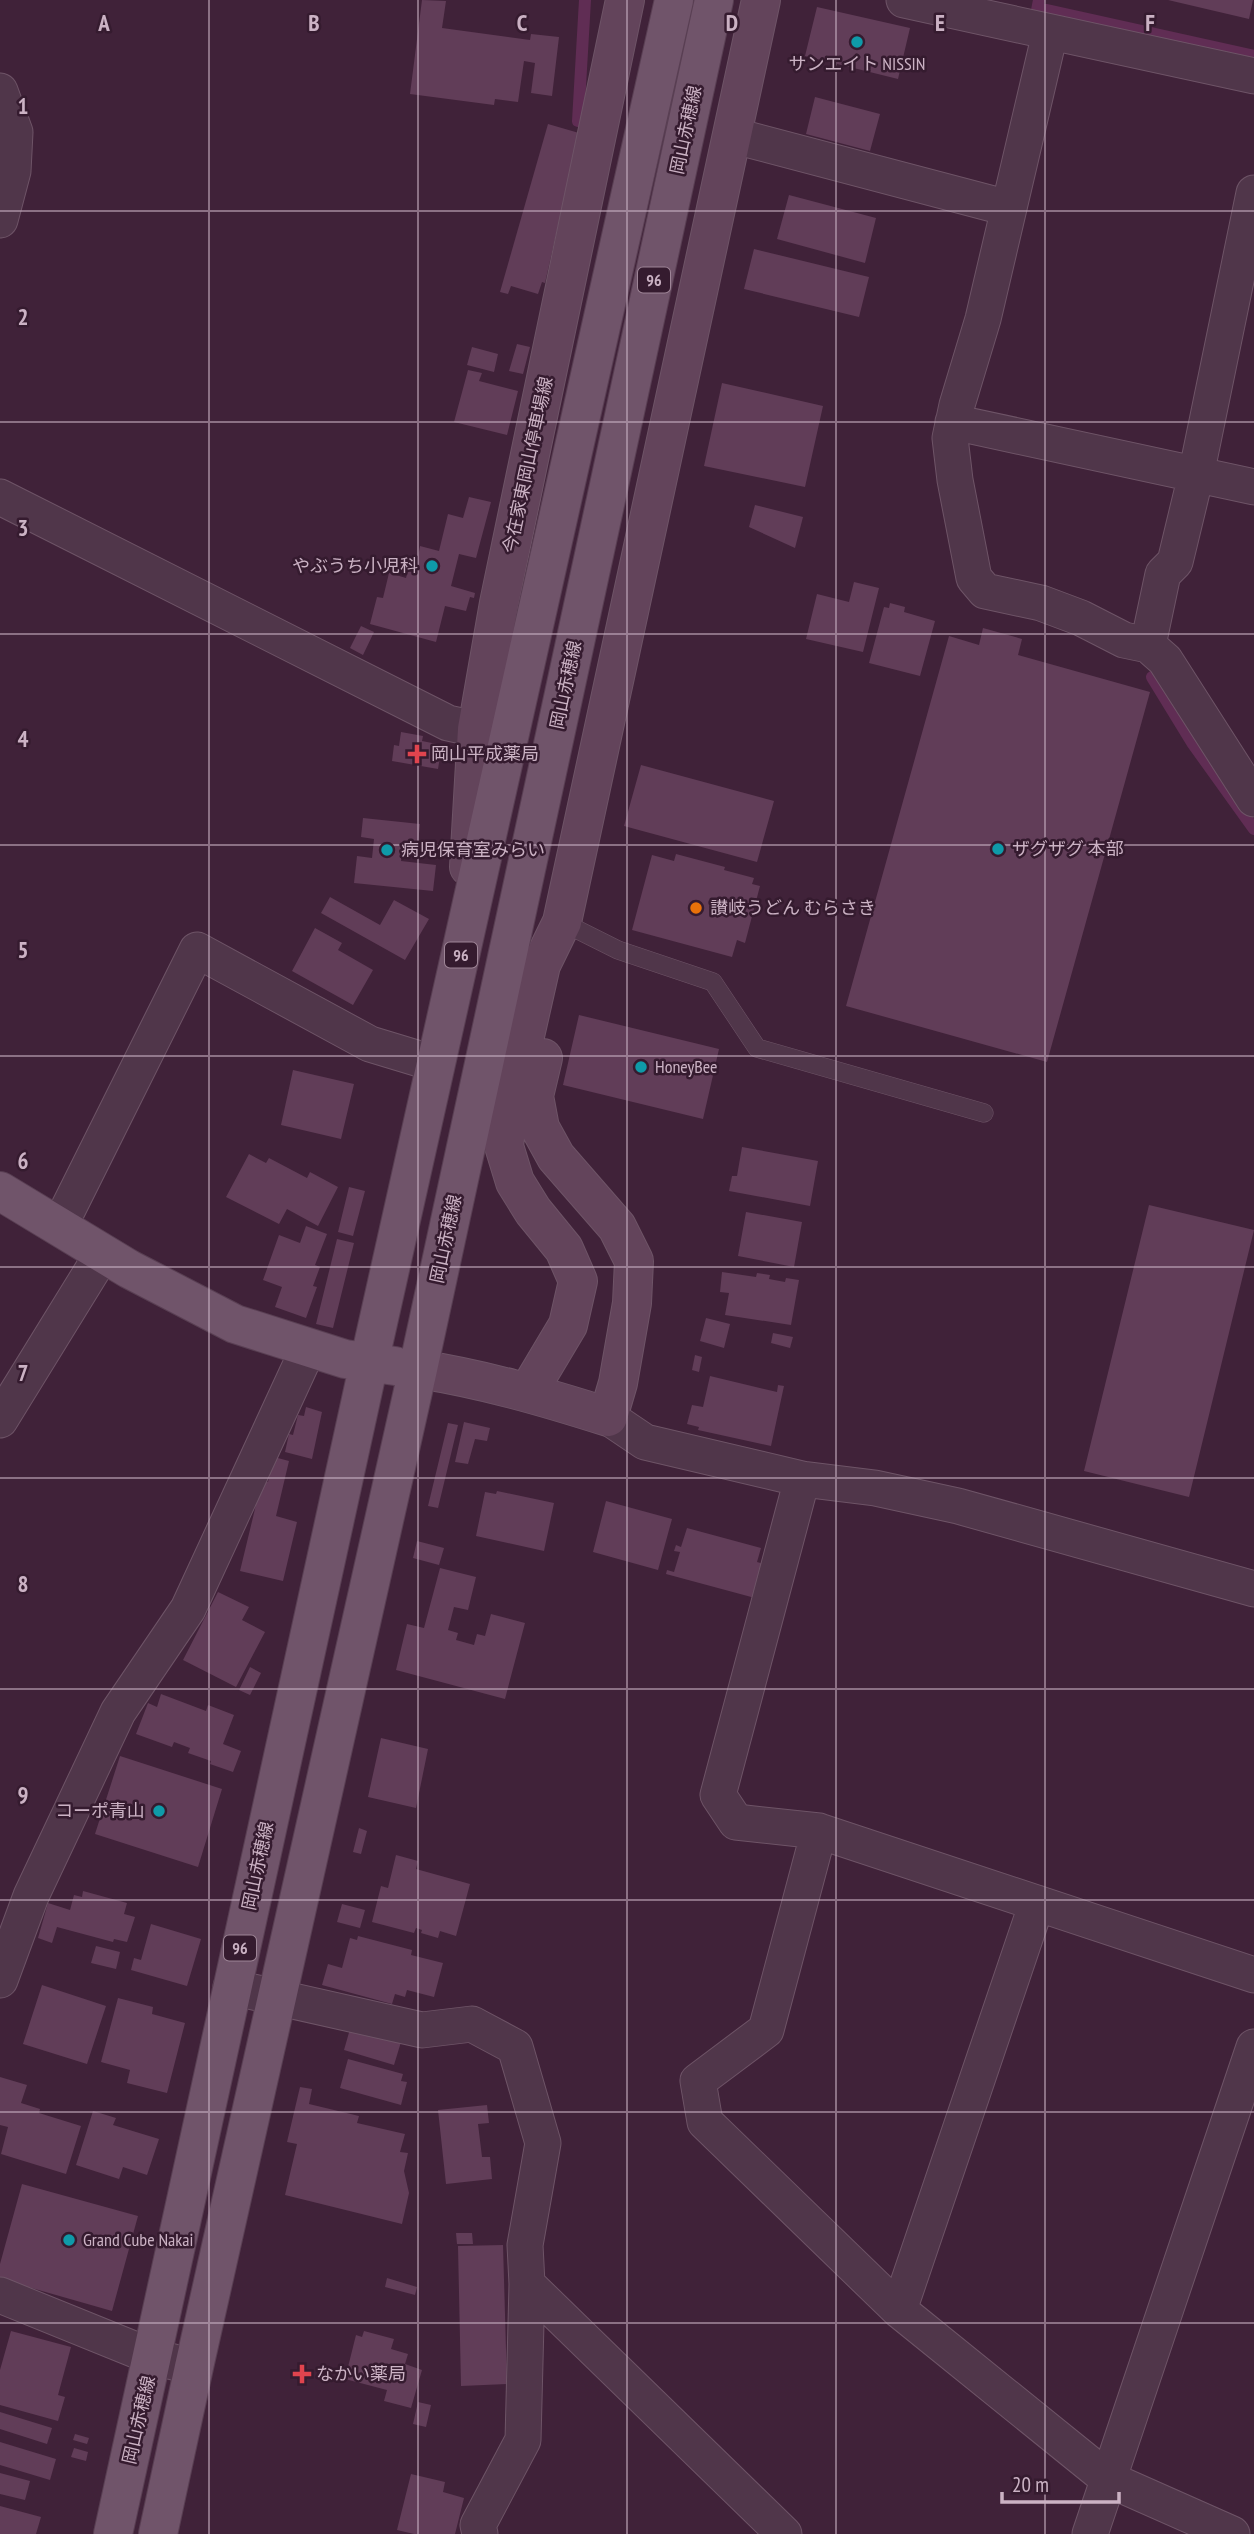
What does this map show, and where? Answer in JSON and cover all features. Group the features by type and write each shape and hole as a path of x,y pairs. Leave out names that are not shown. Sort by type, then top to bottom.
{"main road":[{"name":"岡山赤穂線","path":"113,2534 369,1363 466,935 493,733 674,0"},
{"name":"岡山赤穂線","path":"158,2534 418,1369 715,0"},
{"path":"0,1191 103,1253 235,1324 308,1349 369,1363 418,1369"}],"street":[{"name":"今在家東岡山停車場線","path":"493,733 499,603 625,0"},
{"path":"528,1392 568,1325 578,1281 564,1249 515,1182 504,1146 508,1111 541,965 562,922 761,0"},
{"path":"904,0 1254,76"},
{"path":"1039,31 998,205 983,319 950,438 975,578 985,591 1041,603 1081,618 1125,640 1147,645 1165,660 1254,799"},
{"path":"0,91 15,132 13,171 0,220"},
{"path":"732,135 998,205"},
{"path":"1147,645 1163,574 1175,562 1196,475 1254,193"},
{"path":"953,422 1254,487"},
{"path":"0,497 448,723 493,733"},
{"path":"562,922 566,969 534,1097 540,1128 556,1157 617,1227 634,1261 632,1303 618,1383 608,1417"},
{"path":"59,1227 197,950 370,1044 436,1064"},
{"path":"0,1420 103,1253"},
{"path":"0,1980 31,1896 118,1712 188,1609 308,1349"},
{"path":"418,1369 469,1377 608,1417 645,1442 802,1479 874,1488 958,1506 1254,1590"},
{"path":"802,1479 718,1795 736,1822 819,1831 1254,1975"},
{"path":"819,1831 766,2030 698,2081 705,2122 899,2310 1108,2479 1232,2534"},
{"path":"899,2310 1037,1903"},
{"path":"232,1987 422,2030 472,2024 515,2047 543,2143 525,2245 527,2284 523,2440 478,2525 480,2534"},
{"path":"1090,2534 1254,2047"},
{"path":"527,2284 784,2534"},
{"path":"0,2295 153,2357 194,2367"}],"lane":[{"path":"562,922 618,950 713,982 757,1048 984,1113"}],"building":[{"path":"422,0 446,1 442,28 530,40 531,34 559,37 552,96 531,93 535,63 524,61 518,102 495,99 494,105 410,94"},
{"path":"1168,0 1253,0 1249,19"},
{"name":"サンエイト NISSIN","path":"817,7 910,28 898,79 805,56"},
{"path":"815,97 880,114 870,151 806,134"},
{"path":"548,124 579,133 545,283 542,282 538,294 511,286 508,294 500,292"},
{"path":"789,195 876,218 865,263 777,239"},
{"path":"754,249 869,277 859,317 744,289"},
{"path":"517,344 530,347 523,374 509,371"},
{"path":"472,347 498,354 494,372 467,365"},
{"path":"468,370 482,373 479,381 518,391 507,435 454,422"},
{"path":"722,383 823,406 805,487 704,466"},
{"name":"やぶうち小児科","path":"469,497 491,502 476,558 459,554 451,586 475,593 474,598 470,597 466,611 445,606 436,642 370,624 377,597 383,598 389,573 406,578 412,555 418,557 420,546 439,551 448,514 463,518"},
{"path":"755,505 803,517 795,548 749,527"},
{"path":"854,582 879,588 863,652 806,639 817,594 849,602"},
{"path":"890,603 905,607 904,612 935,621 920,676 869,663 884,607 889,608"},
{"path":"361,626 374,632 363,655 350,648"},
{"name":"ザグザグ 本部","path":"983,628 1022,639 1018,655 1150,692 1047,1062 846,1006 949,636 979,645"},
{"name":"岡山平成薬局","path":"401,732 423,736 422,741 442,745 438,769 392,761 394,745 399,746"},
{"path":"641,765 774,801 757,862 624,826"},
{"name":"病児保育室みらい","path":"363,818 420,824 418,843 403,841 401,861 436,865 433,891 354,883 357,856 372,858 374,839 361,837"},
{"name":"讃岐うどん むらさき","path":"676,854 754,878 752,884 760,886 745,943 737,940 732,957 632,930 652,855 674,861"},
{"path":"330,897 380,925 394,900 429,919 405,960 321,913"},
{"path":"315,928 342,943 338,950 373,970 353,1005 292,971"},
{"name":"HoneyBee","path":"579,1015 719,1049 703,1119 563,1085"},
{"path":"293,1070 354,1084 341,1139 281,1125"},
{"path":"742,1147 818,1161 810,1206 729,1191 732,1176 737,1176"},
{"path":"249,1154 266,1163 269,1158 307,1178 310,1172 338,1187 318,1226 287,1209 279,1224 226,1197"},
{"path":"349,1187 365,1191 353,1236 338,1232"},
{"path":"1149,1205 1254,1230 1189,1497 1084,1471"},
{"path":"746,1212 802,1222 794,1267 738,1256"},
{"path":"306,1226 327,1234 315,1265 320,1267 313,1286 317,1287 306,1318 275,1307 282,1287 263,1280 279,1235 300,1243"},
{"path":"337,1239 354,1243 333,1328 316,1324"},
{"path":"722,1272 756,1277 757,1273 770,1275 769,1279 785,1282 786,1278 799,1280 791,1325 725,1315 729,1293 720,1292"},
{"path":"706,1318 730,1324 724,1348 700,1341"},
{"path":"773,1333 793,1337 790,1348 771,1343"},
{"path":"695,1355 702,1357 699,1372 692,1370"},
{"path":"710,1376 777,1392 778,1385 784,1386 771,1446 698,1430 699,1427 687,1424 692,1405 703,1407"},
{"path":"306,1407 322,1412 312,1459 285,1452 289,1434 293,1435 298,1415 304,1416"},
{"path":"464,1422 490,1428 487,1441 475,1439 468,1464 455,1462"},
{"path":"448,1423 458,1425 438,1508 428,1506"},
{"path":"274,1457 289,1461 276,1516 297,1522 283,1581 240,1571 262,1480 268,1482"},
{"path":"497,1491 554,1503 544,1551 476,1536 485,1492 496,1494"},
{"path":"606,1501 672,1519 658,1570 593,1552"},
{"path":"687,1528 761,1548 757,1562 764,1564 755,1598 666,1574 667,1570 674,1572 680,1552 674,1551 676,1545 681,1547"},
{"path":"417,1541 444,1548 439,1565 413,1558"},
{"path":"440,1568 476,1577 468,1610 454,1607 448,1630 458,1633 456,1640 474,1645 477,1634 485,1636 491,1614 525,1623 505,1699 396,1670 407,1624 424,1628"},
{"path":"218,1592 249,1607 242,1620 265,1632 236,1687 183,1660"},
{"path":"250,1667 261,1673 250,1695 239,1690"},
{"path":"161,1694 206,1711 208,1705 234,1715 223,1744 241,1751 233,1772 188,1753 190,1748 174,1742 172,1747 136,1734 148,1703 157,1707"},
{"path":"381,1738 428,1749 416,1808 368,1797"},
{"name":"コーポ青山","path":"120,1756 222,1789 198,1867 95,1834"},
{"path":"359,1828 367,1831 361,1854 353,1852"},
{"path":"396,1855 418,1861 416,1869 470,1884 456,1936 440,1931 438,1938 421,1933 422,1930 416,1928 414,1933 372,1922 381,1886 388,1888"},
{"path":"83,1891 127,1903 124,1914 135,1917 127,1942 114,1939 113,1942 57,1927 52,1943 38,1938 48,1903 70,1910 74,1895 82,1897"},
{"path":"342,1904 365,1910 360,1928 337,1922"},
{"path":"151,1924 201,1939 187,1986 131,1970 134,1958 141,1960"},
{"path":"358,1936 412,1950 411,1955 443,1963 434,1997 407,1990 405,1997 395,1994 392,2004 322,1985 328,1964 342,1968 350,1938 357,1940"},
{"path":"96,1946 120,1952 116,1969 91,1963"},
{"path":"42,1985 106,2006 87,2064 23,2044"},
{"path":"118,1998 153,2007 152,2014 185,2023 167,2093 127,2083 130,2070 101,2062"},
{"path":"350,2029 401,2042 394,2065 344,2050"},
{"path":"348,2059 403,2074 401,2081 407,2082 401,2105 340,2088"},
{"path":"0,2077 27,2085 21,2103 40,2109 39,2113 81,2126 66,2174 1,2154 8,2127 0,2125"},
{"path":"300,2087 312,2089 309,2104 359,2116 357,2123 405,2134 400,2152 408,2153 404,2171 409,2193 402,2224 285,2195 297,2144 287,2142"},
{"path":"487,2105 489,2123 478,2124 482,2157 490,2157 492,2179 446,2184 438,2110"},
{"path":"93,2111 116,2118 113,2125 159,2139 147,2175 123,2167 119,2179 76,2165"},
{"name":"Grand Cube Nakai","path":"22,2184 138,2216 112,2311 0,2279 0,2264"},
{"path":"456,2233 472,2233 473,2244 457,2244"},
{"path":"503,2245 507,2384 461,2386 458,2246"},
{"path":"387,2278 417,2287 415,2295 385,2287"},
{"path":"11,2331 71,2347 58,2395 65,2397 58,2421 0,2405 0,2370"},
{"path":"364,2331 394,2339 391,2349 408,2354 405,2364 422,2370 411,2408 384,2401 387,2390 345,2379 356,2335 362,2337"},
{"path":"418,2402 431,2405 426,2427 413,2424"},
{"path":"0,2412 52,2428 47,2444 0,2429"},
{"path":"75,2434 89,2438 87,2444 73,2440"},
{"path":"0,2442 56,2459 50,2480 0,2465"},
{"path":"74,2448 88,2452 86,2461 71,2457"},
{"path":"0,2473 30,2481 25,2500 0,2494"},
{"path":"411,2474 445,2482 443,2492 464,2498 455,2534 414,2534 397,2530"},
{"path":"0,2506 41,2517 36,2534 0,2534"}],"waterway":[{"path":"585,0 578,121 586,123"},
{"path":"1034,26 1039,0"},
{"path":"1037,10 1254,56"},
{"path":"1152,677 1193,744 1254,829"}],"place":[{"name":"サンエイト NISSIN","path":"857,42"},
{"name":"やぶうち小児科","path":"432,566"},
{"name":"岡山平成薬局","path":"417,754"},
{"name":"ザグザグ 本部","path":"998,849"},
{"name":"病児保育室みらい","path":"387,850"},
{"name":"讃岐うどん むらさき","path":"696,908"},
{"name":"HoneyBee","path":"641,1067"},
{"name":"コーポ青山","path":"159,1811"},
{"name":"Grand Cube Nakai","path":"69,2240"},
{"name":"なかい薬局","path":"302,2374"}]}
